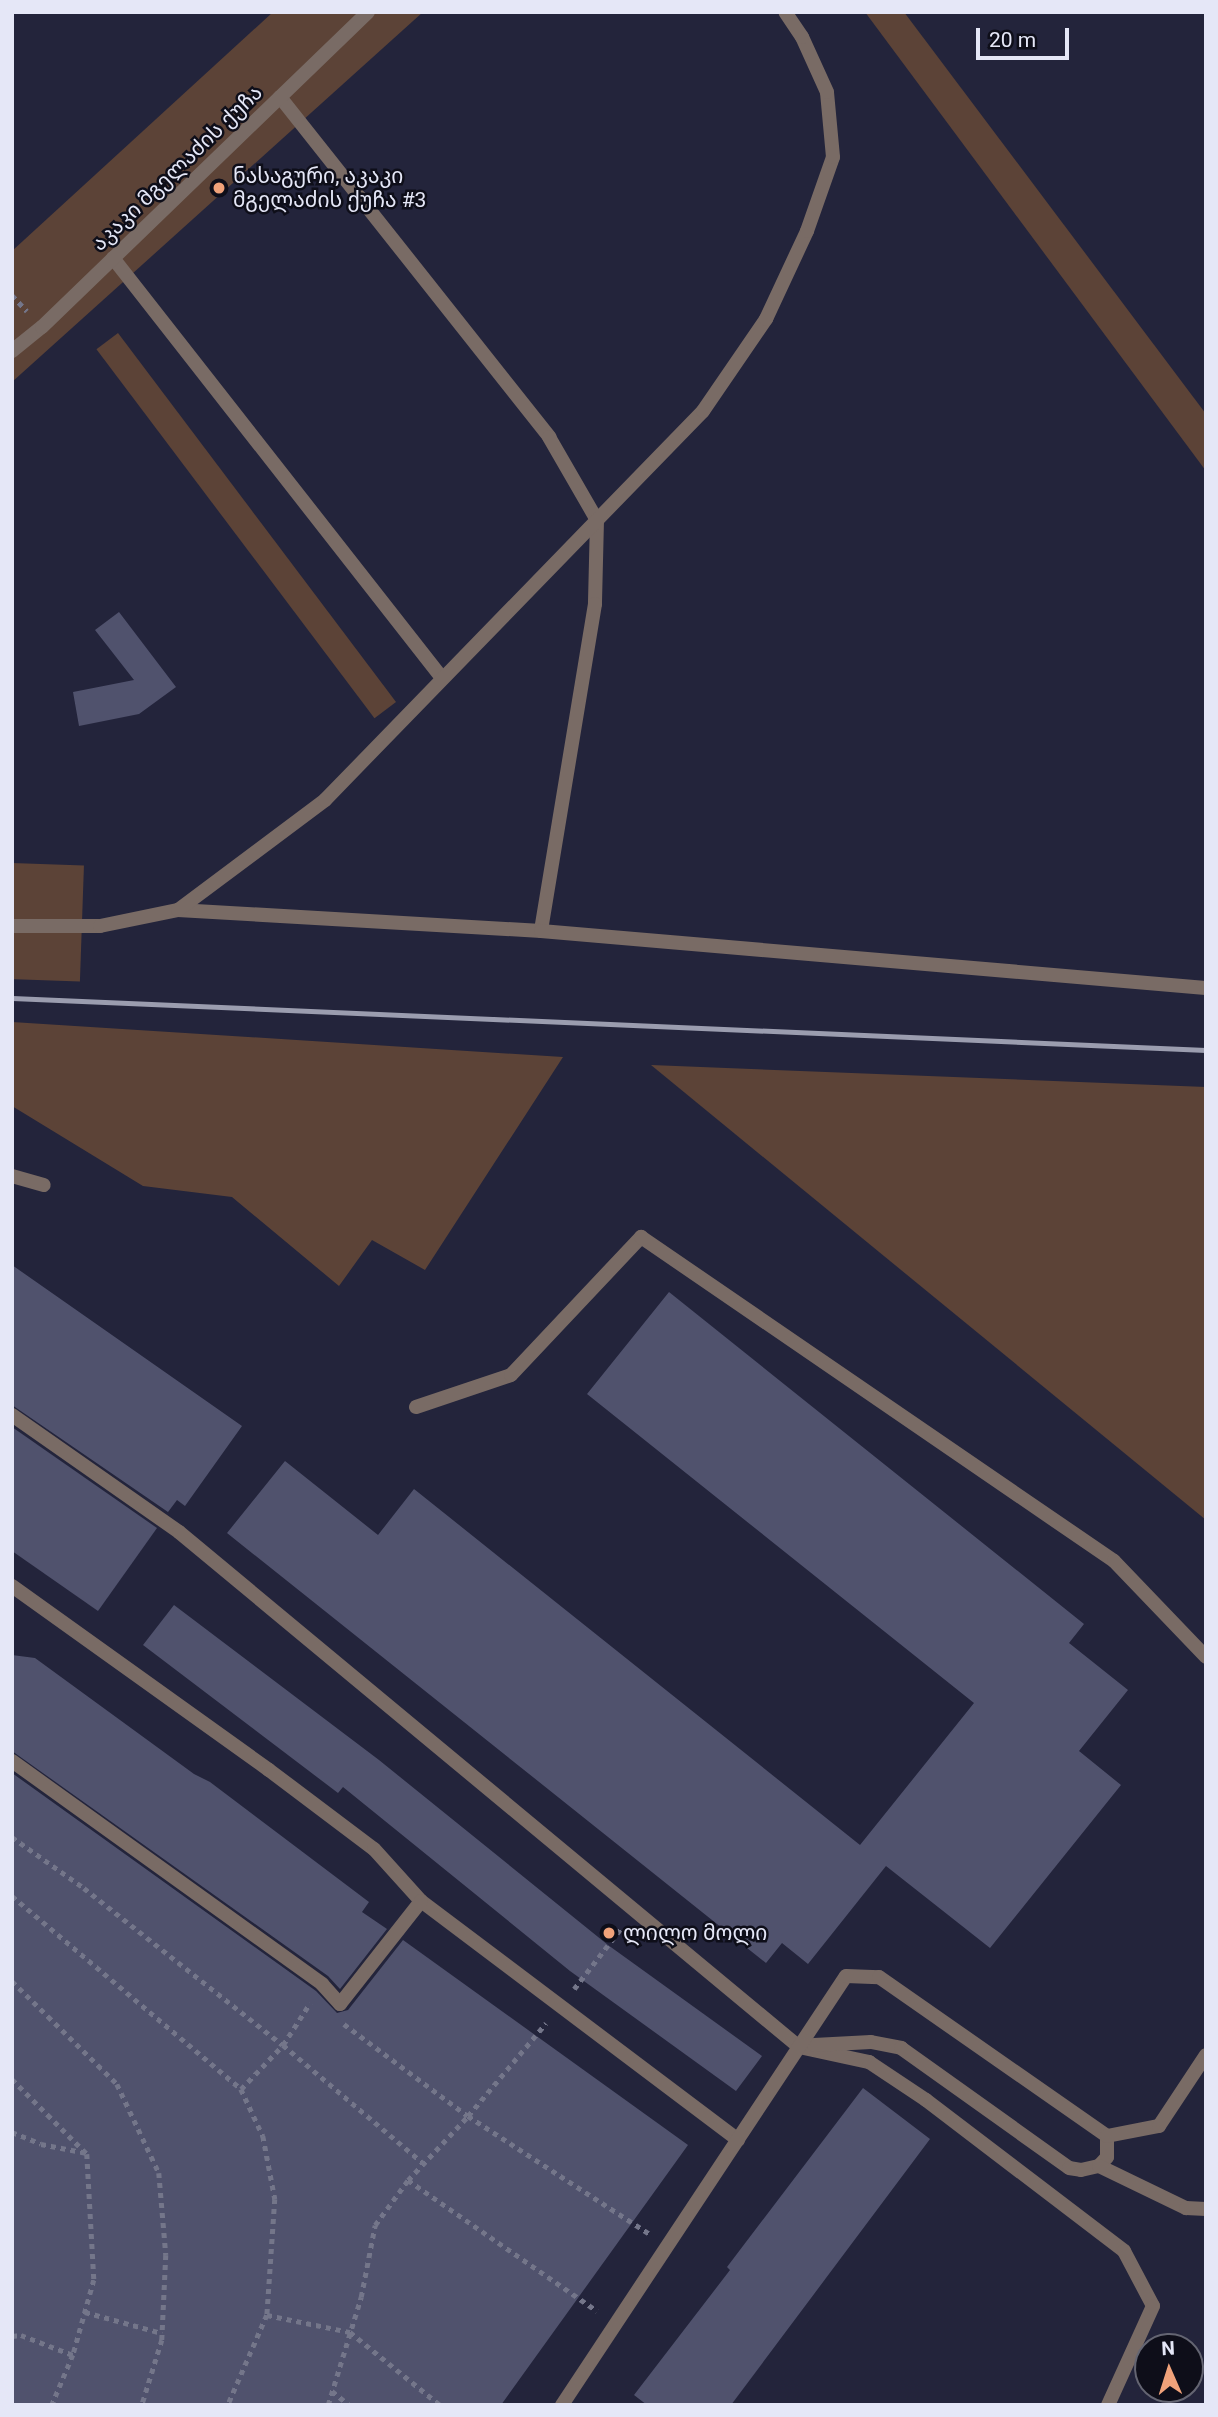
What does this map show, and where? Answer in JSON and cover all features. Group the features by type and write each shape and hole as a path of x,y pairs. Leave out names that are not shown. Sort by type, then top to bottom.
{"street":[{"name":"აკაკი მგელაძის ქუჩა","path":"12,351 42,327 368,12"},
{"path":"178,910 325,800 703,411 766,320 807,230 833,157 827,92 802,37 785,12"},
{"path":"280,97 549,437 597,520 595,604 541,931"},
{"path":"113,258 442,678"},
{"path":"12,926 100,926 178,910 541,931 1206,988"},
{"path":"12,1177 44,1185"},
{"path":"416,1407 511,1376 641,1237 1114,1561 1206,1657"},
{"path":"12,1415 179,1532 799,2047 869,2062 926,2100 1124,2251 1153,2306 1108,2405"},
{"path":"12,1586 269,1770 374,1849 421,1901 738,2140"},
{"path":"12,1761 322,1984 340,2004 421,1901"},
{"path":"562,2405 846,1976 878,1977 1107,2136 1159,2126 1206,2055"},
{"path":"799,2047 872,2042 901,2048 1069,2168 1081,2170 1099,2166 1107,2157 1107,2136"},
{"path":"1099,2166 1186,2208 1206,2209"}],"path":[{"path":"12,1837 83,1888 283,2045 423,2163"},
{"path":"12,1896 241,2089 263,2136 275,2199 267,2315 228,2405"},
{"path":"328,2405 361,2297 375,2225 408,2180 468,2116 560,2006 635,1910"},
{"path":"12,1981 117,2084 141,2129 159,2173 166,2255 162,2333 142,2405"},
{"path":"241,2089 283,2045 322,1984"},
{"path":"340,2004 341,2021 468,2116 668,2246"},
{"path":"12,2079 87,2154 94,2280 73,2355 52,2405"},
{"path":"12,2132 41,2144 87,2154"},
{"path":"408,2180 615,2323"},
{"path":"85,2312 162,2333"},
{"path":"267,2315 350,2332 440,2405"},
{"path":"12,2336 21,2335 73,2355"},
{"path":"332,2391 349,2405"}],"shaded area":[{"path":"273,12 423,12 12,382 12,251"},
{"path":"865,12 904,12 1206,414 1206,471"},
{"path":"118,333 396,702 374,718 96,349"},
{"path":"12,863 84,866 80,981 12,979"},
{"path":"12,1022 563,1057 425,1270 372,1240 339,1286 232,1197 143,1186 12,1106"},
{"path":"651,1065 1206,1087 1206,1520"}],"building":[{"path":"119,612 176,687 139,714 79,726 73,692 134,680 95,630"},
{"path":"12,1265 242,1426 185,1506 177,1500 168,1512 12,1405"},
{"path":"669,1292 1084,1624 1069,1643 1128,1690 1079,1751 1121,1785 990,1948 886,1866 808,1964 782,1943 766,1963 227,1533 285,1461 378,1535 414,1489 860,1845 974,1703 587,1394"},
{"path":"12,1427 157,1528 98,1611 12,1551"},
{"path":"174,1605 379,1760 608,1945 762,2056 736,2091 570,1971 343,1787 338,1793 143,1645"},
{"path":"12,1655 35,1658 194,1774 210,1782 369,1902 362,1912 387,1929 340,1989 328,1976 12,1751"},
{"path":"12,1773 316,1991 337,2013 348,2010 403,1940 688,2145 501,2405 12,2405"},
{"path":"863,2088 930,2139 731,2405 647,2405 634,2395 730,2270 727,2267"}],"railway":[{"path":"12,998 1206,1050"}],"place":[{"name":"ნასაგური, აკაკი მგელაძის ქუჩა #3","path":"219,188"},
{"name":"ლილო მოლი","path":"609,1933"}]}
